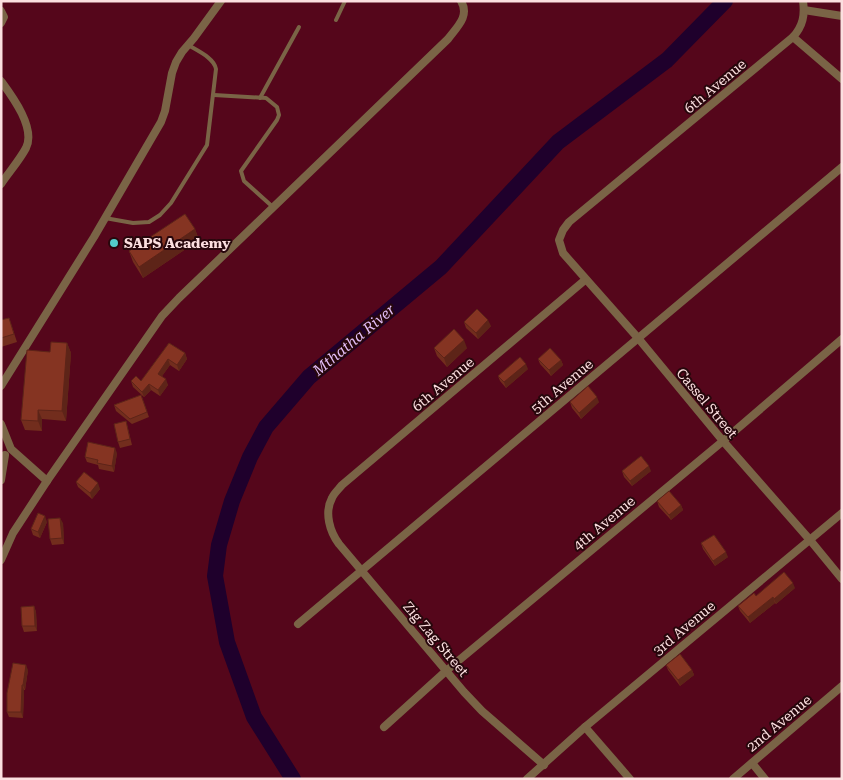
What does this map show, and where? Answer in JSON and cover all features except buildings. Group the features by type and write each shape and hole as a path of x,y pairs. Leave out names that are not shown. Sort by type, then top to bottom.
{"street":[{"path":"1,386 105,218 161,122 172,73 182,52 221,1"},
{"path":"3,556 13,533 162,316 448,39 464,16 464,8 461,1"},
{"name":"6th Avenue","path":"559,240 562,230 569,222 793,37 800,26 804,10 803,1"},
{"path":"804,10 842,16"},
{"path":"1,11 4,17 1,23"},
{"path":"793,37 842,79"},
{"path":"1,81 18,105 24,118 28,138 27,147 1,184"},
{"name":"5th Avenue","path":"298,624 842,166"},
{"name":"Cassel Street","path":"559,240 563,253 585,280 638,338 723,441 842,579"},
{"name":"6th Avenue","path":"329,515 332,498 342,485 585,280"},
{"name":"4th Avenue","path":"384,727 446,671 723,441 842,339"},
{"path":"1,424 9,445 16,454 47,482"},
{"path":"1,480 3,454 16,454"},
{"name":"3rd Avenue","path":"527,779 585,727 842,513"},
{"name":"Zig Zag Street","path":"329,515 330,526 336,539 446,671 482,711 544,765"},
{"path":"1,543 3,556"},
{"name":"2nd Avenue","path":"733,779 842,686"},
{"path":"585,727 630,779"},
{"path":"752,763 764,779"}],"lane":[{"path":"336,20 345,1"},
{"path":"260,98 299,27"},
{"path":"105,218 133,223 149,222 160,215 171,203 206,149 216,78 215,64 188,45"},
{"path":"214,95 266,98 277,107 279,115 277,120 242,166 241,174 244,181 274,208"}],"waterway":[{"name":"Mthatha River","path":"293,779 254,717 227,642 215,576 219,545 232,501 250,457 266,427 309,377 441,267 558,142 667,60 725,1"}],"place":[{"name":"SAPS Academy","path":"114,243"}]}
